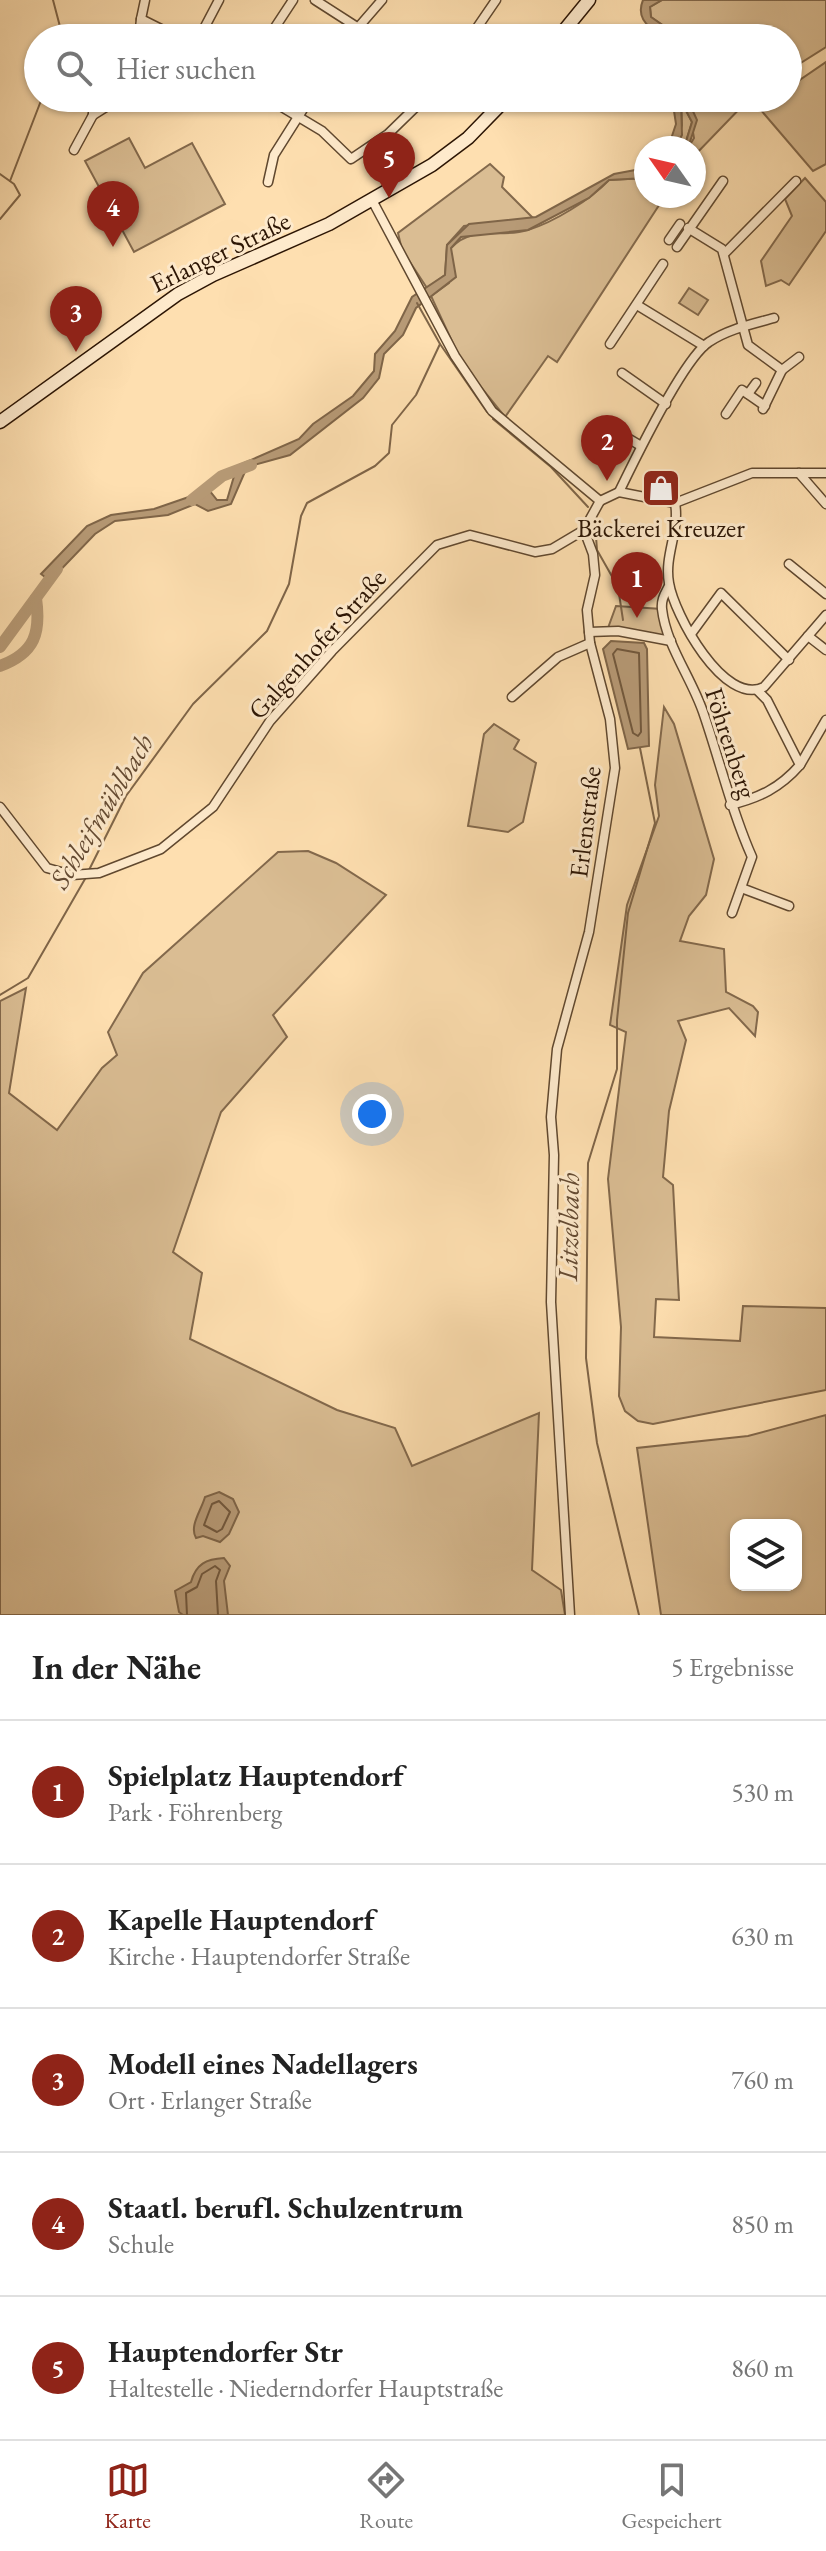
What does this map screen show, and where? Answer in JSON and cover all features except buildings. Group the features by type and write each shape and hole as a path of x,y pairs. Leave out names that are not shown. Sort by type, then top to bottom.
{"street":[{"path":"140,24 145,0"},
{"path":"206,24 219,0"},
{"path":"277,24 293,0"},
{"path":"315,0 352,24"},
{"path":"360,24 382,0"},
{"path":"480,24 496,0"},
{"path":"569,24 589,0"},
{"path":"141,19 151,24"},
{"path":"74,150 93,115 98,112"},
{"path":"292,112 322,131 351,159 388,134 411,112"},
{"path":"268,182 274,155 301,112"},
{"name":"Erlanger Straße","path":"0,419 178,294 372,200 452,150 492,112"},
{"path":"669,240 723,181"},
{"path":"724,254 796,181"},
{"path":"372,200 461,367 492,411 600,501"},
{"path":"677,247 684,226"},
{"path":"684,226 724,254 743,327 755,352 782,370"},
{"path":"610,344 663,264"},
{"path":"637,305 704,346"},
{"path":"619,492 641,446 704,346 743,327 774,318"},
{"path":"726,414 742,390 764,408 782,370 799,357"},
{"path":"622,373 666,404"},
{"path":"748,394 756,383"},
{"path":"604,424 641,446"},
{"path":"584,530 600,501 619,492 675,503 752,473 826,473"},
{"path":"799,473 826,504"},
{"name":"Föhrenberg","path":"675,503 678,517 667,564 669,586 662,597 662,609 671,641 703,711 730,805 752,857 744,889 732,913"},
{"name":"Erlenstraße","path":"570,1615 551,1302 552,1103 557,1049 589,932 615,768 610,719 590,643 587,610 595,575 593,554 584,530"},
{"name":"Galgenhofer Straße","path":"0,807 47,868 93,873 161,849 198,823 228,787 270,721 332,651 437,545 470,535 535,552 552,549 584,530"},
{"path":"789,564 826,594"},
{"path":"669,586 691,634 718,672 736,686 757,690 767,700 800,765"},
{"path":"691,634 721,593 789,660"},
{"path":"757,690 789,660 826,615"},
{"path":"589,632 618,631 671,641"},
{"path":"808,636 826,650"},
{"path":"512,697 558,657 590,643"},
{"path":"730,805 757,799 786,781 800,765 826,720"},
{"path":"744,889 789,906"}],"shaded area":[{"path":"662,0 826,0 826,47 802,62 802,24 661,24 651,17 650,7"},
{"path":"826,62 826,164 813,171 763,112 802,112 802,78"},
{"path":"681,112 687,112 692,122 688,136 679,136"},
{"path":"689,112 736,112 706,144 706,136 694,136"},
{"path":"129,138 145,168 192,143 225,204 134,252 85,161"},
{"path":"490,164 504,177 502,187 533,218 464,226 447,245 445,275 427,288 402,250 398,233"},
{"path":"805,178 826,202 826,231 789,285 781,280 766,286 761,261 792,216 785,199"},
{"path":"634,179 634,208 657,208 557,362 548,356 505,417 463,365 431,296 449,283 451,248 469,236 517,232 538,226 582,202 609,180"},
{"path":"689,288 708,300 698,315 679,303"},
{"path":"616,606 662,609 671,641 608,628"},
{"path":"664,707 674,724 714,859 706,895 689,916 680,941 724,949 726,992 753,1006 758,1012 755,1036 729,1008 678,1021 686,1040 669,1111 663,1177 673,1185 679,1300 656,1299 654,1337 740,1341 743,1306 826,1308 826,1390 653,1424 638,1421 625,1411 619,1396 621,1327 608,1179 626,1032 610,1025 627,905 659,816 655,785"},
{"path":"494,724 519,740 514,749 536,763 523,822 508,832 468,826 484,734"},
{"path":"308,851 336,863 386,895 273,1015 287,1037 221,1112 173,1252 202,1273 190,1339 337,1410 395,1428 412,1466 539,1413 532,1570 561,1590 565,1615 0,1615 0,1001 26,988 9,1093 57,1130 102,1068 117,1055 108,1032 143,973 278,852"},
{"path":"826,1415 826,1615 661,1615 637,1448 748,1436"}],"water":[{"path":"643,0 662,0 650,7 651,17 661,24 646,24 641,9"},
{"path":"674,112 681,112 682,135 672,136 676,124"},
{"path":"687,112 693,112 697,120 692,136 688,136 692,122"},
{"path":"634,170 634,179 609,180 589,198 528,230 461,237 451,248 456,277 416,308 403,335 384,354 379,378 363,398 290,455 247,467 231,504 208,511 195,504 168,515 115,521 95,534 50,581 41,574 87,526 111,515 154,509 209,490 217,500 227,500 237,466 299,439 313,424 353,396 374,371 375,354 395,331 412,297 445,275 447,245 469,224 536,217 614,174"},
{"path":"611,641 644,643 647,649 649,746 628,749 603,649"},
{"path":"219,1492 233,1499 239,1512 229,1534 220,1542 203,1536 196,1538 195,1523 205,1497"},
{"path":"224,1558 230,1566 224,1581 228,1615 183,1615 179,1612 175,1591 191,1582 203,1564"}],"waterway":[{"path":"53,0 59,24"},
{"path":"10,181 37,112"},
{"path":"0,174 14,184 20,195 0,219"},
{"name":"Schleifmühlbach","path":"89,870 126,796 193,704 267,631 289,584 301,516 307,503 375,466 389,453 392,425 416,395 440,344 417,303"},
{"name":"Litzelbach","path":"440,344 487,412"},
{"name":"Litzelbach","path":"493,419 551,467 588,507"},
{"path":"192,500 222,476 251,465"},
{"name":"Litzelbach","path":"595,523 597,550 618,587 623,620"},
{"path":"0,647 57,569"},
{"path":"0,666 21,655 33,640 37,622 36,598"},
{"name":"Litzelbach","path":"639,1615 597,1443 586,1358 588,1163 617,1069 617,1020 628,913 655,823 640,748"},
{"name":"Schleifmühlbach","path":"0,995 28,978 85,879"}],"place":[{"name":"Hauptendorfer Str","path":"389,198"},
{"name":"Staatl. berufl. Schulzentrum","path":"113,247"},
{"name":"Modell eines Nadellagers","path":"76,352"},
{"name":"Kapelle Hauptendorf","path":"607,481"},
{"name":"Bäckerei Kreuzer","path":"661,488"},
{"name":"Spielplatz Hauptendorf","path":"637,618"}]}
